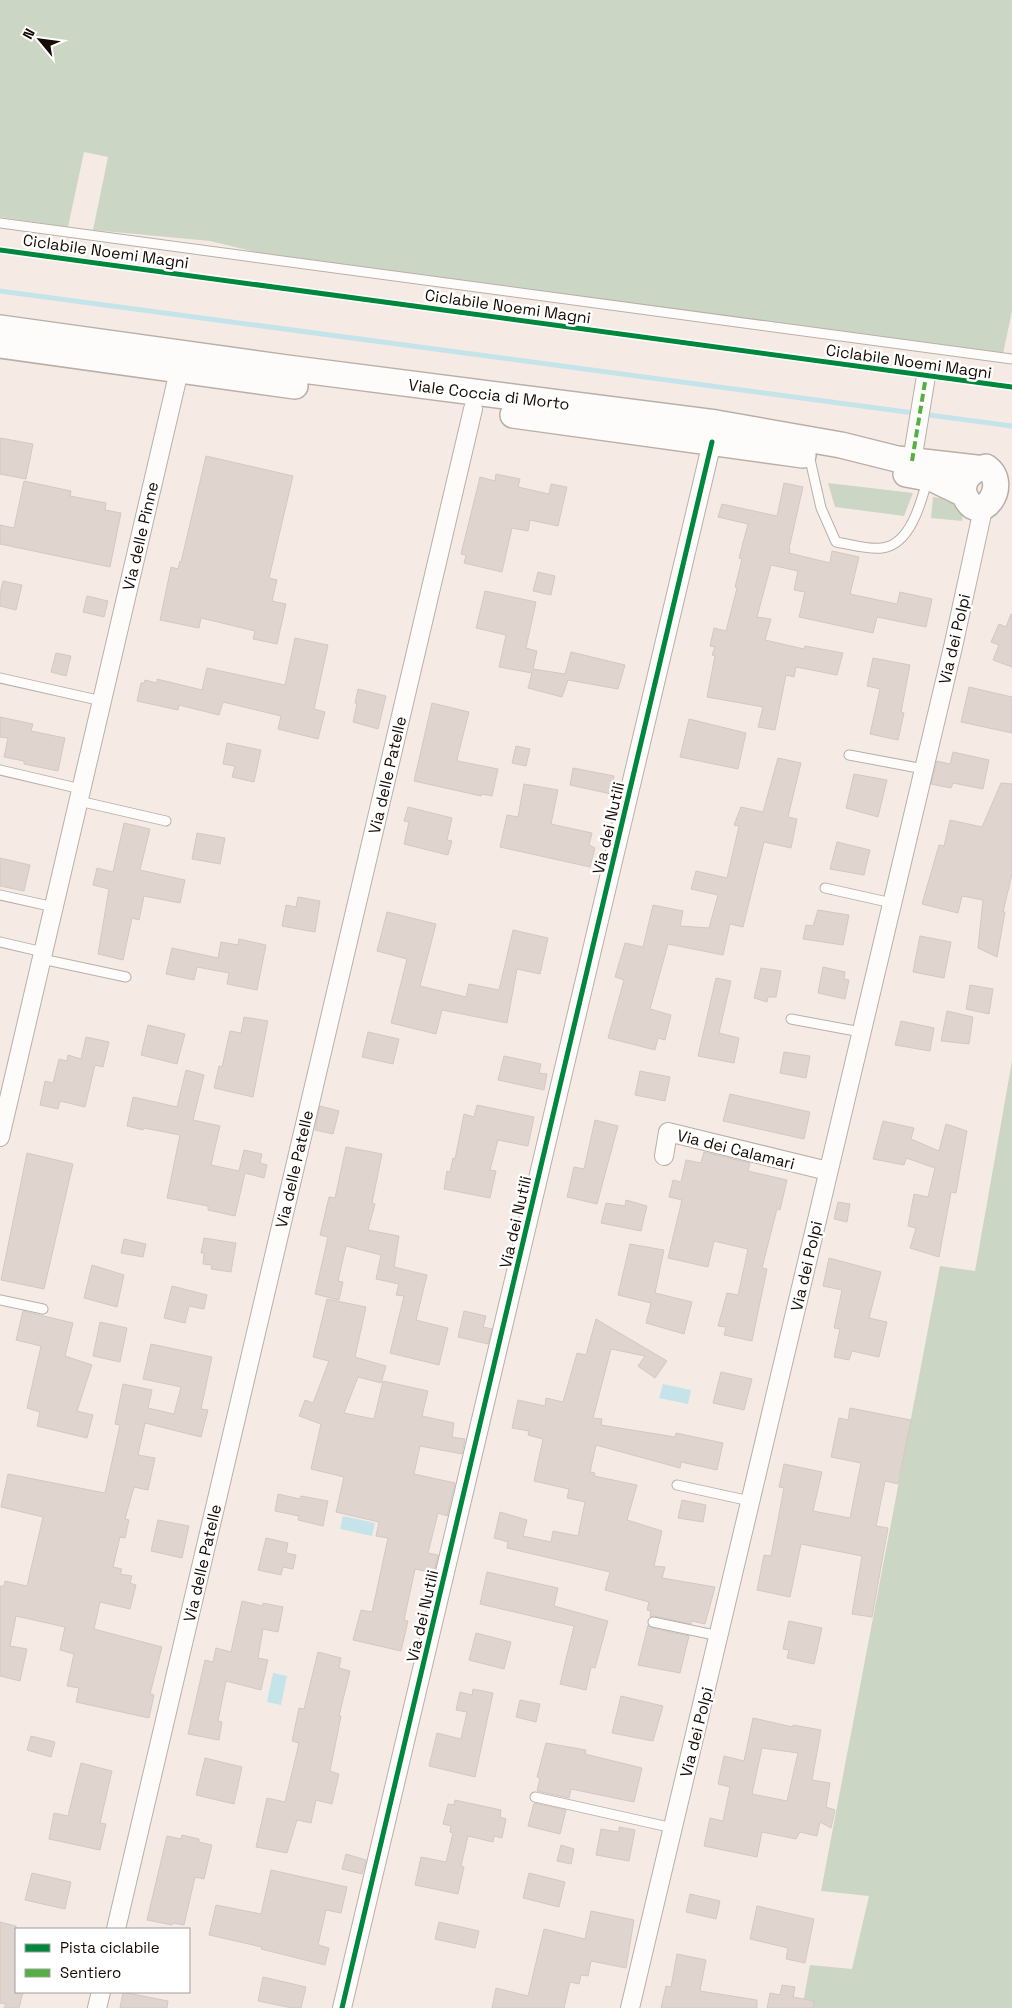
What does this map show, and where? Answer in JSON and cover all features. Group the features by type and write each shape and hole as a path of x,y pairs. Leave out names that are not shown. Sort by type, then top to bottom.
{"street":[{"name":"Viale Coccia di Morto","path":"0,328 716,423 841,445 897,459 964,494"},
{"name":"Viale Coccia di Morto","path":"0,345 179,371 919,469 976,468"},
{"name":"Via delle Pinne","path":"0,1137 3,1107 54,906 179,371"},
{"path":"919,469 926,376"},
{"name":"Via delle Patelle","path":"116,1928 473,409"},
{"name":"Via dei Nutili","path":"342,2008 712,442"},
{"path":"986,467 1006,476 998,502 976,507 968,503 963,486 966,478 976,468 986,467"},
{"name":"Via dei Polpi","path":"630,2008 964,598 998,502"},
{"name":"Via dei Calamari","path":"664,1156 668,1132 828,1171"},
{"path":"97,2008 101,1993"}],"lane":[{"path":"0,222 1012,359"},
{"path":"809,455 821,508 836,542 876,548 890,546 895,543 905,533 918,512 919,469"},
{"path":"0,678 102,701"},
{"path":"849,754 924,769"},
{"path":"0,770 166,821"},
{"path":"825,888 892,903"},
{"path":"0,895 54,906"},
{"path":"0,942 126,977"},
{"path":"791,1019 861,1032"},
{"path":"0,1300 43,1309"},
{"path":"677,1485 750,1501"},
{"path":"653,1622 719,1636"},
{"path":"535,1797 673,1828"}],"green space":[{"path":"0,0 1012,0 1012,311 1003,354 260,253 210,241 93,230 108,157 84,152 68,227 0,217"},
{"path":"828,483 913,493 904,516 835,507"},
{"path":"933,497 965,501 962,521 931,518"},
{"path":"1012,1061 1012,2008 802,2008 810,1965 852,1969 869,1896 821,1891 940,1266 975,1271"}],"water":[{"path":"663,1384 691,1390 688,1404 659,1398"},
{"path":"343,1516 375,1523 372,1536 340,1529"},
{"path":"273,1673 287,1676 281,1705 267,1702"}],"building":[{"path":"0,438 33,444 26,479 0,474"},
{"path":"206,456 293,476 269,578 277,580 272,601 286,604 277,644 253,639 255,631 201,618 199,628 160,620 171,567 178,569 181,562"},
{"path":"496,474 520,479 518,487 549,494 551,484 567,487 558,526 530,520 528,531 512,528 502,572 464,563 466,555 461,554 480,477 495,481"},
{"path":"24,481 71,491 70,496 106,503 105,510 121,513 110,567 0,544 0,525 14,528"},
{"path":"784,483 803,487 789,553 830,563 832,551 859,557 850,594 897,604 900,592 932,599 926,627 877,617 873,633 799,617 805,592 794,590 798,571 771,565 757,617 771,619 765,640 804,649 805,646 843,653 837,675 796,667 794,677 786,675 775,730 758,727 763,707 707,697 715,656 712,655 715,647 710,646 714,628 726,631 737,588 735,587 742,559 739,558 748,524 718,517 722,504 777,516"},
{"path":"538,572 555,576 551,595 533,591"},
{"path":"3,581 22,585 16,610 0,606"},
{"path":"485,591 536,602 526,648 537,651 533,669 565,674 571,652 625,665 618,689 568,680 562,697 528,688 532,673 499,667 506,635 476,628"},
{"path":"87,596 108,601 104,617 83,612"},
{"path":"1011,614 1012,667 993,660 999,645 991,642 999,624 1006,627"},
{"path":"295,638 328,645 314,709 325,712 318,739 278,729 281,716 223,702 219,715 179,705 178,710 137,701 141,683 144,683 145,680 157,683 157,679 202,690 207,668 285,685"},
{"path":"56,653 71,656 66,676 51,672"},
{"path":"873,658 910,665 901,712 904,713 898,740 870,734 880,689 867,686"},
{"path":"969,687 1012,697 1012,733 961,722"},
{"path":"358,689 386,696 378,729 353,722"},
{"path":"432,703 469,712 457,759 458,761 498,769 492,796 482,794 481,796 414,781"},
{"path":"0,717 33,724 31,731 65,738 58,771 24,764 24,761 4,757 8,738 0,737"},
{"path":"689,719 746,733 738,769 680,757"},
{"path":"227,743 261,750 254,782 232,777 235,766 223,764"},
{"path":"516,746 530,749 526,766 512,763"},
{"path":"953,752 989,760 983,789 953,783 951,788 931,784 937,761 950,764"},
{"path":"778,758 801,763 788,817 797,819 791,848 764,842 743,927 730,924 723,955 668,944 650,1009 671,1015 665,1040 658,1038 655,1050 608,1038 624,980 615,977 625,943 643,947 653,905 683,911 680,926 709,928 718,895 691,889 696,871 727,878 739,826 734,825 741,807 763,812"},
{"path":"573,768 614,776 611,794 570,785"},
{"path":"854,774 887,780 878,817 846,808"},
{"path":"1001,783 1012,784 1012,874 1003,912 1005,912 997,957 978,948 983,900 962,896 958,913 922,904 939,845 944,846 950,820 982,827"},
{"path":"524,784 558,790 551,824 592,833 589,845 595,848 590,867 500,847 507,815 518,817"},
{"path":"408,807 452,818 447,840 452,841 448,855 404,844 409,822 404,821"},
{"path":"124,823 150,829 140,870 185,880 180,903 144,896 139,920 132,918 123,960 98,954 109,889 93,885 97,868 113,872"},
{"path":"197,833 225,838 220,864 192,859"},
{"path":"837,842 870,850 864,875 830,869"},
{"path":"0,858 30,865 24,891 0,886"},
{"path":"298,897 320,901 315,932 282,926 286,905 296,907"},
{"path":"818,910 849,915 843,945 803,939 806,925 813,926"},
{"path":"387,912 436,924 420,986 466,997 469,984 499,990 513,930 548,938 540,974 517,969 507,1023 442,1010 436,1034 391,1023 407,959 377,951"},
{"path":"920,936 951,942 944,978 913,972"},
{"path":"239,939 266,945 257,990 227,984 229,973 197,967 194,980 166,974 172,948 218,958 221,942 238,945"},
{"path":"823,967 845,972 844,979 849,980 845,999 818,993"},
{"path":"761,968 781,971 776,997 768,997 767,1002 754,998"},
{"path":"716,978 731,981 719,1033 739,1038 734,1063 698,1056"},
{"path":"970,985 993,989 989,1014 966,1009"},
{"path":"947,1011 973,1017 969,1044 941,1041"},
{"path":"244,1017 268,1021 253,1097 214,1088 219,1066 222,1067 230,1031 241,1033"},
{"path":"901,1021 934,1028 930,1051 895,1045"},
{"path":"148,1025 185,1034 177,1064 141,1055"},
{"path":"368,1032 399,1039 393,1064 362,1057"},
{"path":"86,1037 109,1042 103,1067 95,1065 85,1107 60,1101 58,1109 40,1105 45,1081 53,1083 59,1059 67,1061 68,1055 81,1059"},
{"path":"784,1052 810,1056 806,1078 780,1073"},
{"path":"504,1056 541,1064 539,1073 547,1074 544,1090 498,1080"},
{"path":"186,1070 204,1075 193,1120 220,1126 211,1165 239,1171 244,1150 262,1154 260,1163 267,1165 264,1178 245,1173 235,1216 208,1210 208,1206 167,1198 180,1135 127,1126 133,1097 177,1107"},
{"path":"640,1071 670,1077 665,1101 635,1095"},
{"path":"730,1094 810,1112 804,1139 723,1121"},
{"path":"477,1105 534,1117 528,1146 498,1140 490,1170 496,1171 490,1198 444,1189 447,1171 450,1172 453,1158 455,1159 464,1114 474,1117"},
{"path":"320,1106 339,1111 333,1134 315,1130"},
{"path":"595,1120 618,1126 597,1204 567,1197 574,1167 584,1169"},
{"path":"883,1121 914,1128 911,1139 939,1151 946,1124 967,1131 956,1193 951,1192 939,1257 910,1248 916,1228 908,1226 914,1194 928,1197 935,1168 906,1158 904,1165 873,1159"},
{"path":"346,1147 382,1154 372,1203 375,1204 368,1230 399,1236 394,1267 427,1275 416,1320 448,1328 439,1365 390,1353 404,1296 396,1295 399,1284 376,1279 381,1255 346,1246 338,1281 343,1282 339,1300 315,1294 328,1237 320,1235 329,1197 335,1198"},
{"path":"704,1152 750,1163 748,1171 787,1180 780,1210 777,1209 762,1268 767,1269 752,1341 724,1335 726,1327 718,1326 727,1293 738,1295 748,1249 714,1241 708,1267 668,1258 682,1200 669,1197 673,1180 681,1182 686,1160 701,1163"},
{"path":"27,1153 73,1164 44,1289 1,1280"},
{"path":"626,1200 647,1206 641,1231 601,1223 606,1203 625,1206"},
{"path":"838,1202 850,1204 847,1222 834,1219"},
{"path":"204,1238 236,1243 231,1272 211,1269 212,1265 203,1264 204,1253 201,1253"},
{"path":"124,1239 146,1244 143,1257 121,1253"},
{"path":"630,1244 664,1250 655,1293 692,1302 684,1334 646,1323 651,1303 618,1295"},
{"path":"829,1258 881,1272 869,1318 887,1322 879,1357 852,1351 849,1360 834,1357 840,1329 834,1328 842,1290 823,1286"},
{"path":"92,1265 124,1275 117,1307 84,1298"},
{"path":"172,1286 207,1295 204,1309 189,1306 185,1323 164,1318"},
{"path":"327,1299 366,1307 355,1357 386,1366 381,1383 358,1377 344,1413 374,1419 383,1381 428,1391 422,1416 454,1423 452,1437 465,1439 462,1454 420,1446 414,1474 455,1483 447,1516 438,1513 428,1553 438,1555 434,1573 415,1569 404,1620 408,1621 401,1651 353,1640 361,1610 372,1612 388,1538 376,1536 379,1522 336,1512 344,1477 311,1469 321,1424 299,1416 305,1400 313,1403 329,1361 313,1357"},
{"path":"23,1311 73,1323 65,1356 92,1365 77,1411 93,1415 87,1438 37,1426 40,1412 27,1408 41,1346 16,1340"},
{"path":"464,1311 486,1316 483,1327 492,1329 488,1344 458,1337"},
{"path":"596,1319 667,1361 655,1378 638,1366 645,1356 611,1349 593,1418 602,1419 601,1425 675,1437 676,1433 723,1443 717,1470 681,1462 680,1468 596,1445 590,1472 595,1473 594,1476 637,1485 627,1520 662,1531 654,1566 665,1567 662,1578 715,1587 705,1624 692,1621 691,1624 654,1616 650,1617 651,1611 647,1610 649,1602 605,1590 610,1572 507,1548 508,1542 494,1538 500,1512 527,1520 523,1536 551,1542 553,1531 578,1536 585,1502 567,1498 569,1489 534,1481 543,1439 528,1435 529,1431 512,1428 518,1400 545,1406 546,1398 563,1402 577,1353 586,1355"},
{"path":"100,1322 127,1328 120,1362 93,1356"},
{"path":"151,1344 212,1357 201,1409 208,1410 201,1437 145,1423 138,1455 155,1458 148,1490 134,1487 125,1519 129,1520 125,1538 120,1537 113,1567 122,1569 120,1574 132,1576 130,1583 136,1585 130,1609 100,1602 94,1629 162,1647 150,1694 154,1695 149,1718 76,1702 79,1688 67,1686 74,1654 60,1650 65,1627 16,1616 10,1646 27,1649 20,1681 0,1676 0,1586 4,1586 5,1581 27,1586 43,1517 1,1507 8,1474 105,1493 120,1425 115,1424 123,1384 152,1390 148,1408 174,1414 181,1387 143,1379"},
{"path":"721,1372 752,1379 744,1410 713,1403"},
{"path":"850,1408 911,1420 898,1484 885,1481 876,1526 888,1528 872,1617 852,1614 862,1556 801,1544 790,1597 757,1590 764,1555 771,1556 784,1488 779,1487 784,1464 822,1472 813,1511 850,1518 861,1463 831,1457 839,1418 848,1420"},
{"path":"278,1494 300,1499 301,1496 328,1501 323,1526 298,1520 299,1516 275,1511"},
{"path":"682,1500 706,1505 703,1522 678,1518"},
{"path":"158,1520 189,1526 182,1558 151,1551"},
{"path":"266,1538 288,1543 286,1553 296,1555 293,1569 283,1567 281,1575 258,1570"},
{"path":"487,1572 558,1588 554,1606 608,1621 595,1668 591,1667 586,1690 560,1684 574,1626 480,1604"},
{"path":"242,1601 263,1606 263,1603 283,1607 278,1632 263,1629 258,1658 268,1660 261,1690 226,1681 218,1721 222,1722 219,1740 188,1734 205,1660 213,1662 216,1648 231,1652"},
{"path":"789,1621 822,1628 814,1664 787,1658 789,1650 783,1649"},
{"path":"648,1625 652,1628 689,1636 680,1673 638,1665"},
{"path":"476,1633 511,1642 504,1669 469,1660"},
{"path":"318,1652 341,1658 339,1668 350,1671 339,1716 341,1716 330,1771 339,1774 332,1804 316,1800 311,1823 297,1820 287,1853 256,1847 267,1798 285,1802 299,1743 292,1741 299,1708 304,1709"},
{"path":"473,1689 493,1693 475,1777 429,1766 437,1733 461,1739 467,1712 456,1710 460,1692 472,1695"},
{"path":"621,1696 663,1706 653,1741 612,1733"},
{"path":"520,1700 540,1704 536,1722 516,1717"},
{"path":"753,1718 793,1727 793,1725 821,1730 812,1780 830,1783 826,1807 835,1810 831,1828 820,1822 817,1836 800,1832 796,1839 762,1832 757,1857 704,1846 710,1818 723,1821 730,1787 718,1784 724,1756 744,1761","holes":["762,1748 798,1753 787,1801 752,1794"]},
{"path":"31,1736 55,1742 51,1757 27,1750"},
{"path":"546,1743 586,1750 585,1754 642,1768 634,1802 571,1789 569,1798 537,1791 540,1778 537,1777"},
{"path":"205,1758 242,1767 234,1804 196,1795"},
{"path":"81,1763 112,1771 100,1823 106,1824 100,1850 49,1839 54,1813 68,1816"},
{"path":"455,1800 501,1810 500,1817 506,1819 502,1838 494,1836 493,1842 468,1836 461,1866 464,1867 458,1894 415,1885 421,1857 446,1862 453,1833 450,1832 451,1826 443,1824 448,1804 454,1805"},
{"path":"534,1803 566,1810 560,1834 528,1826"},
{"path":"619,1827 635,1830 629,1861 596,1855 601,1829 619,1832"},
{"path":"182,1835 199,1839 199,1842 212,1845 204,1879 195,1877 184,1925 173,1923 172,1925 147,1920 167,1836 181,1839"},
{"path":"561,1845 574,1849 571,1864 557,1861"},
{"path":"346,1854 366,1860 362,1874 342,1869"},
{"path":"271,1870 347,1887 341,1913 326,1910 318,1945 329,1948 325,1965 261,1949 262,1947 209,1935 216,1905 261,1914"},
{"path":"32,1873 71,1882 65,1909 25,1900"},
{"path":"529,1873 565,1882 559,1907 523,1898"},
{"path":"690,1894 720,1901 716,1919 686,1912"},
{"path":"757,1906 814,1919 805,1963 786,1959 788,1948 750,1939"},
{"path":"591,1911 634,1920 626,1968 591,1961 588,1976 581,1975 579,1984 570,1982 564,2008 492,2008 496,1988 528,1996 544,1929 585,1939"},
{"path":"0,1922 16,1926 15,1993 23,1993 19,2008 4,2008 6,2004 0,2003"},
{"path":"439,1922 479,1931 475,1948 435,1939"},
{"path":"677,1954 706,1960 700,1991 757,2000 757,2008 661,2008 666,1986 671,1987"},
{"path":"263,1977 306,1987 301,2008 258,2001"},
{"path":"782,1985 795,1987 793,1997 814,2001 813,2008 767,2008 770,1993 780,1995"},
{"path":"123,1993 168,2001 167,2008 120,2008"}],"waterway":[{"path":"0,291 1012,426"}],"marked path":[{"path":"912,461 926,376"}],"cycle path":[{"name":"Ciclabile Noemi Magni","path":"0,250 1012,387"},
{"path":"342,2008 712,442"}]}
